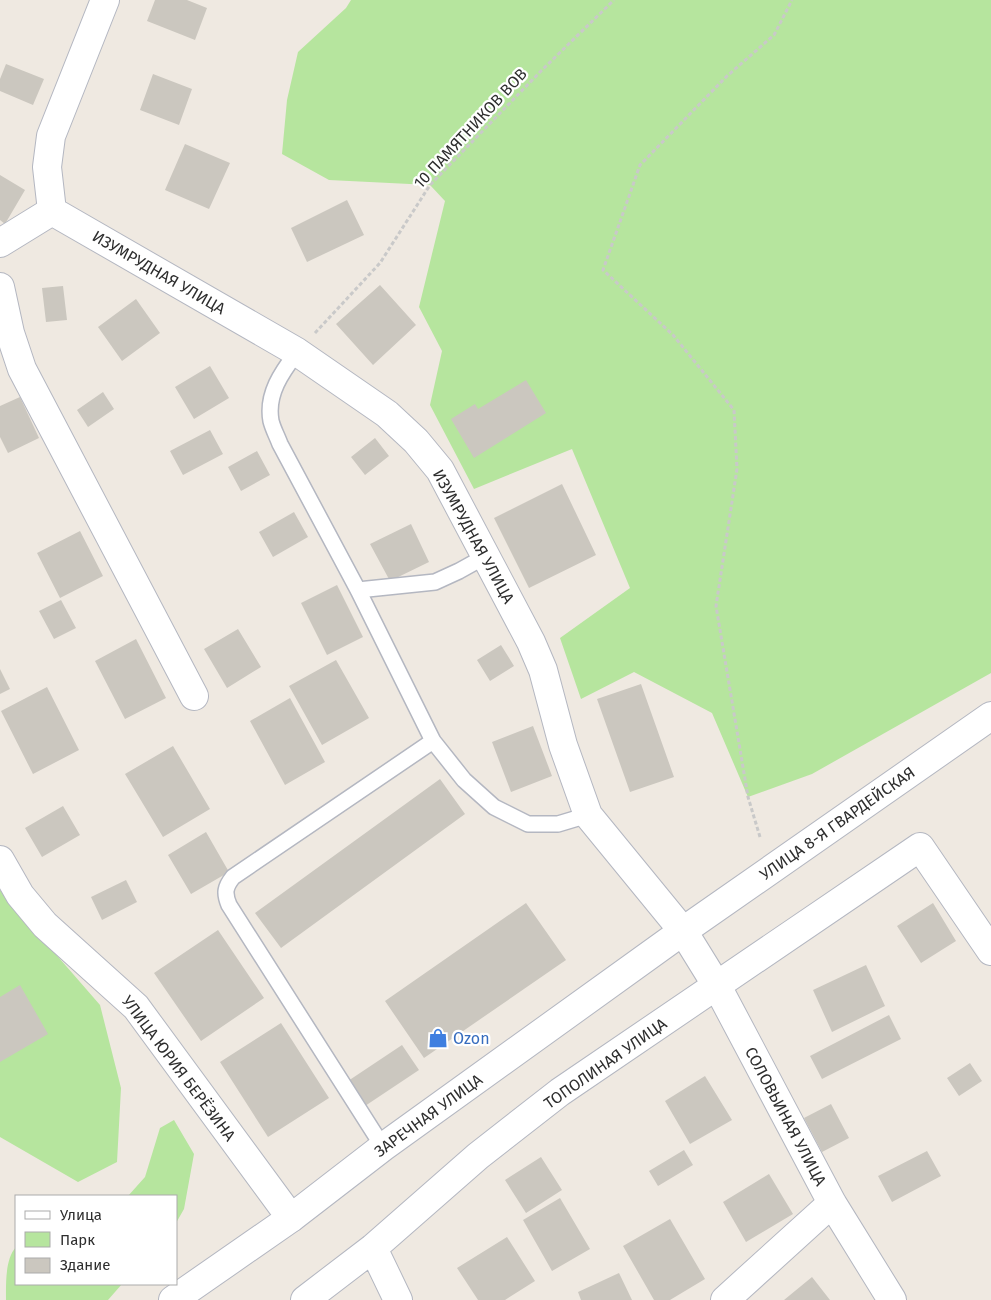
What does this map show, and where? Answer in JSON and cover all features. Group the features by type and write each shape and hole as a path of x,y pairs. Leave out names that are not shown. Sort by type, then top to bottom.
{"street":[{"path":"0,243 52,211 47,167 51,136 104,0"},
{"name":"ИЗУМРУДНАЯ УЛИЦА","path":"52,211 297,352 387,414 416,441 440,470 531,642 543,670 563,745 588,815 683,931"},
{"path":"0,287 10,333 22,369 194,696"},
{"name":"УЛИЦА 8-Я ГВАРДЕЙСКАЯ","path":"683,931 991,716"},
{"name":"ТОПОЛИНАЯ УЛИЦА","path":"305,1300 374,1248 478,1156 560,1092 920,847 991,951"},
{"name":"УЛИЦА ЮРИЯ БЕРЁЗИНА","path":"0,860 20,895 45,925 136,1007 291,1218"},
{"name":"СОЛОВЬИНАЯ УЛИЦА","path":"683,931 717,986 832,1203 892,1300"},
{"name":"ЗАРЕЧНАЯ УЛИЦА","path":"173,1300 291,1218 383,1147 683,931"},
{"path":"725,1300 832,1203"},
{"path":"374,1248 398,1300"}],"lane":[{"path":"297,352 280,375 272,396 271,420 280,444 358,590 433,741 464,780 494,807 528,824 558,824 588,815"},
{"path":"358,590 435,582 459,572 486,556"},
{"path":"383,1147 234,913 225,895 226,885 233,877 433,741"}],"path":[{"name":"10 ПАМЯТНИКОВ ВОВ","path":"297,352 380,263 430,185 536,76 614,0"},
{"path":"760,837 748,796 716,606 738,469 734,410 673,334 603,270 640,165 727,76 774,35 792,0"}],"green space":[{"path":"351,0 991,0 991,673 812,774 748,797 712,713 634,672 581,699 560,638 630,588 572,449 474,489 430,405 442,351 419,307 445,201 430,185 329,180 282,154 287,100 298,52 346,8"},
{"path":"0,890 100,1005 121,1088 117,1162 78,1182 0,1137"},
{"path":"174,1120 194,1154 184,1209 178,1220 178,1195 129,1195 145,1177 160,1128"},
{"path":"15,1248 15,1285 121,1285 108,1300 6,1300 6,1279 12,1252"}],"building":[{"path":"155,0 187,0 207,8 195,40 147,21"},
{"path":"6,64 44,79 33,105 0,91 0,79"},
{"path":"153,74 192,89 179,125 140,110"},
{"path":"185,144 230,163 209,209 165,190"},
{"path":"0,175 25,190 5,224 0,220"},
{"path":"347,200 364,235 307,262 291,228"},
{"path":"380,285 416,325 373,365 336,324"},
{"path":"63,286 67,320 46,322 42,288"},
{"path":"136,299 160,333 122,361 98,327"},
{"path":"210,366 229,398 194,419 175,387"},
{"path":"526,380 546,413 474,458 451,419 475,404 478,409"},
{"path":"103,392 114,409 88,427 77,410"},
{"path":"20,397 39,438 8,453 0,437 0,406"},
{"path":"210,430 223,454 183,475 170,451"},
{"path":"375,438 389,456 365,475 351,457"},
{"path":"257,451 270,475 241,491 228,467"},
{"path":"562,484 596,555 529,588 494,518"},
{"path":"294,512 308,537 273,557 259,532"},
{"path":"411,524 429,562 390,581 370,544"},
{"path":"80,531 103,576 60,598 37,553"},
{"path":"337,585 363,637 327,655 301,603"},
{"path":"61,600 76,628 54,639 39,611"},
{"path":"238,629 261,667 227,688 204,649"},
{"path":"136,639 166,698 125,719 95,661"},
{"path":"501,645 514,666 490,681 477,660"},
{"path":"336,660 369,718 322,745 289,686"},
{"path":"0,669 10,689 0,694"},
{"path":"641,684 674,777 630,792 597,699"},
{"path":"47,687 79,750 33,774 1,711"},
{"path":"290,698 325,762 285,785 250,721"},
{"path":"533,726 552,776 511,792 492,742"},
{"path":"173,746 210,809 163,837 125,774"},
{"path":"440,779 465,814 281,948 255,913"},
{"path":"63,806 80,835 42,857 25,828"},
{"path":"206,832 229,872 191,894 168,855"},
{"path":"126,880 137,902 102,920 91,897"},
{"path":"526,903 566,960 424,1058 385,1001"},
{"path":"933,903 956,941 921,963 897,926"},
{"path":"218,930 264,998 201,1041 154,973"},
{"path":"866,965 885,1006 832,1032 813,990"},
{"path":"20,985 48,1034 0,1062 0,997"},
{"path":"889,1015 901,1039 822,1079 810,1056"},
{"path":"281,1023 329,1098 268,1137 220,1062"},
{"path":"402,1045 419,1070 365,1106 348,1081"},
{"path":"970,1063 982,1081 959,1096 947,1078"},
{"path":"705,1076 732,1120 690,1144 665,1101"},
{"path":"831,1104 849,1138 822,1152 804,1118"},
{"path":"684,1150 693,1165 658,1186 649,1171"},
{"path":"927,1151 941,1176 892,1202 878,1176"},
{"path":"541,1157 562,1190 526,1213 505,1180"},
{"path":"769,1174 793,1214 746,1242 723,1202"},
{"path":"560,1198 590,1249 552,1271 523,1220"},
{"path":"670,1219 705,1279 670,1300 654,1300 623,1246"},
{"path":"507,1237 535,1281 505,1300 478,1300 457,1268"},
{"path":"619,1273 632,1300 581,1300 578,1292"},
{"path":"812,1277 830,1300 784,1300"}],"place":[{"name":"Ozon","path":"438,1038"}]}
